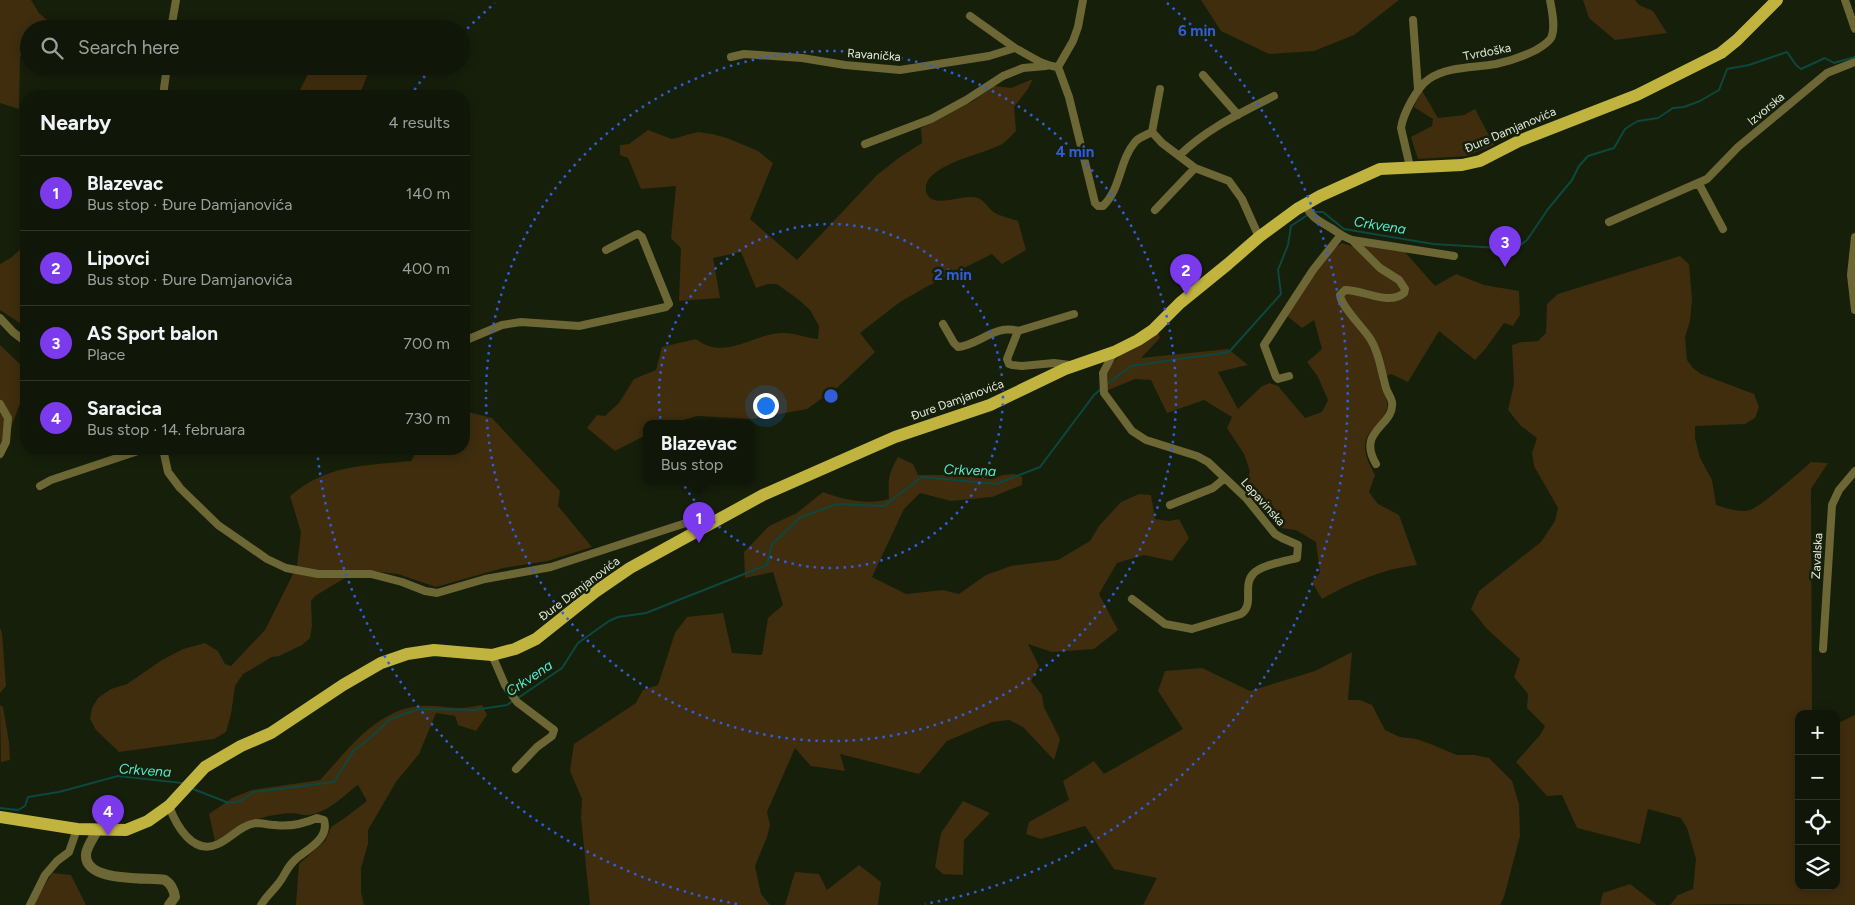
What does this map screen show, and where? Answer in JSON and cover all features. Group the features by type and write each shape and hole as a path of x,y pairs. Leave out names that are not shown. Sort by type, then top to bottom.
{"main road":[{"name":"Đure Damjanovića","path":"0,817 77,829 126,830 148,820 170,806 205,767 241,746 271,733 381,663 407,654 434,650 492,655 515,649 536,639 595,592 630,568 763,495 895,437 990,405 1075,366 1114,352 1138,340 1153,330 1180,303 1259,237 1308,211 1352,181 1380,169 1462,165 1480,161 1519,141 1637,95 1721,53 1737,40 1776,0"}],"street":[{"path":"173,20 176,0"},
{"path":"1083,0 1076,34 1058,67 1069,97 1095,203 1098,206 1103,206 1115,190 1124,162 1136,141 1152,132"},
{"name":"Tvrdoška","path":"1410,167 1401,128 1418,89 1428,79 1444,72 1460,68 1496,64 1526,55 1542,46 1551,39 1553,30 1550,0"},
{"path":"1845,0 1855,29"},
{"path":"970,16 1015,48 1041,61 1046,66"},
{"name":"Tvrdoška","path":"1413,20 1416,38 1418,89"},
{"name":"Ravanička","path":"732,57 744,54 802,58 845,65 900,70 989,56 1015,48"},
{"name":"Izvorska","path":"1609,222 1699,184 1718,169 1738,147 1827,73 1855,62"},
{"path":"865,144 931,119 966,100 1003,76 1023,68 1058,67"},
{"path":"165,90 166,75"},
{"path":"1203,75 1238,115"},
{"path":"1152,132 1160,89"},
{"path":"1180,155 1198,138 1274,96"},
{"path":"1152,132 1162,143 1195,168 1229,181 1242,199 1259,237"},
{"path":"1156,210 1195,168"},
{"path":"1699,184 1723,229"},
{"path":"1308,211 1340,236 1352,240 1454,256"},
{"path":"470,338 494,328 512,323 579,326 666,307 669,304 642,237 638,234 635,235 606,250"},
{"path":"1289,376 1278,379 1276,377 1264,345 1313,270 1340,236"},
{"path":"1855,237 1851,275 1855,310"},
{"path":"1352,240 1380,268 1399,280 1405,289 1404,293 1394,299 1358,290 1345,290 1340,295 1344,305 1362,326 1380,357 1386,388 1392,402 1390,413 1373,433 1370,454 1376,464"},
{"path":"943,324 958,347 999,330 1010,328 1018,331 1074,314"},
{"path":"2,323 20,337"},
{"path":"1018,331 1007,357 1009,364 1022,366 1054,363 1075,366"},
{"name":"Lepavinska","path":"1114,352 1103,374 1102,384 1104,393 1132,431 1146,440 1197,456 1208,462 1260,513 1275,534 1298,545 1297,558 1274,564 1253,574 1248,588 1248,607 1241,614 1192,629 1165,624 1132,599"},
{"path":"0,404 8,418 6,442 0,454"},
{"path":"40,486 50,480 126,455"},
{"path":"164,455 168,472 180,488 218,525 267,559 286,568 318,574 371,574 437,593 486,579 550,567 692,521 700,523 705,528"},
{"name":"Zavalska","path":"1823,650 1832,504 1839,490 1855,471"},
{"name":"Lepavinska","path":"1170,505 1213,488 1225,478"},
{"path":"492,655 505,685 515,699 552,728 554,732 516,769"},
{"path":"170,806 174,820 185,836 203,846 218,844 240,830 257,823 287,826 303,824 317,818 324,820 323,831 316,843 296,858 283,874 278,884 260,905"},
{"path":"30,905 45,875 57,861 69,852 77,829"},
{"path":"98,829 88,847 86,855 88,863 92,868 110,876 165,880 172,886 175,897 169,905"}],"shaded area":[{"path":"0,0 31,0 39,13 47,20 20,20 19,109 0,103"},
{"path":"1201,0 1399,0 1354,35 1314,51 1269,54 1221,31"},
{"path":"1583,0 1635,0 1639,5 1653,11 1667,33 1615,40 1589,18"},
{"path":"308,75 367,75 361,90 300,90"},
{"path":"1033,79 1014,107 1016,131 1006,141 994,148 944,167 928,181 926,190 929,197 937,201 966,197 978,198 995,213 1018,221 1026,250 1002,264 992,254 900,302 860,333 875,352 838,387 807,409 753,419 697,416 684,420 643,420 643,437 615,451 587,428 597,415 605,416 619,403 634,379 656,370 662,347 696,339 718,348 729,347 772,334 784,333 818,339 819,326 810,310 777,284 768,284 756,288 741,252 713,258 720,298 679,301 681,248 671,238 676,186 641,189 628,158 620,155 620,145 629,144 648,130 672,139 698,132 727,138 758,151 773,163 750,219 797,260 877,175 922,143 921,128 973,101 994,86 1011,88"},
{"path":"1421,89 1438,118 1464,115 1475,109 1494,145 1466,156 1418,159 1411,137 1432,126 1433,119 1414,107"},
{"path":"1342,243 1354,247 1361,243 1404,251 1435,286 1456,274 1484,285 1519,291 1520,315 1513,326 1504,323 1475,360 1439,331 1408,382 1391,374 1379,380 1386,397 1387,408 1366,439 1366,453 1375,475 1369,492 1378,504 1399,515 1417,565 1368,577 1322,599 1312,582 1320,573 1316,542 1296,530 1281,528 1265,511 1264,499 1246,485 1250,471 1244,454 1227,428 1232,417 1204,400 1167,413 1151,380 1135,379 1106,391 1105,371 1123,352 1158,332 1160,338 1141,358 1228,349 1248,365 1218,372 1238,409 1261,387 1269,383 1278,386 1305,418 1322,412 1328,400 1318,377 1307,362 1322,349 1314,320 1302,328 1287,316 1311,276 1325,258"},
{"path":"20,250 20,323 0,310 0,264"},
{"path":"1680,256 1689,264 1692,299 1690,321 1685,337 1687,360 1701,374 1754,394 1759,407 1755,418 1745,424 1695,426 1695,438 1700,458 1712,480 1716,505 1737,511 1750,510 1771,496 1811,462 1828,463 1811,489 1812,710 1795,710 1795,890 1840,890 1840,722 1855,715 1855,905 1670,905 1678,895 1693,889 1696,859 1687,828 1681,818 1648,809 1640,844 1577,828 1562,795 1547,796 1516,762 1540,735 1545,726 1527,708 1528,694 1514,677 1520,659 1487,629 1471,609 1479,591 1541,542 1555,521 1558,508 1534,466 1532,453 1537,438 1521,426 1508,410 1514,384 1512,345 1538,341 1546,333 1547,304 1558,294"},
{"path":"0,345 20,364 20,403 9,433 0,444"},
{"path":"470,412 492,418 560,491 558,506 592,547 547,561 503,568 436,587 398,574 363,570 343,579 315,596 311,601 312,626 310,638 302,645 279,656 272,657 243,674 235,686 226,732 214,739 119,752 96,730 90,719 92,708 98,698 111,689 127,684 162,660 183,649 205,643 218,651 225,664 231,666 265,630 297,566 301,532 290,496 318,478 332,472 347,468 411,461 414,455 470,455"},
{"path":"898,457 913,464 918,475 958,475 991,479 1014,474 1022,477 1022,485 992,497 951,501 920,493 904,509 872,577 906,594 943,590 959,594 986,575 1011,566 1058,560 1090,541 1099,526 1121,502 1139,494 1151,495 1155,519 1169,521 1179,519 1189,538 1172,561 1144,555 1117,563 1099,594 1118,630 1094,649 1052,652 1028,644 1039,666 1031,681 1042,695 1044,707 1060,739 1054,760 1023,727 1009,720 992,722 947,741 919,774 840,754 845,771 811,766 795,748 767,812 770,825 755,866 761,894 770,905 590,905 581,818 582,799 570,771 574,744 636,703 643,690 658,685 675,633 687,617 723,613 732,653 762,655 768,618 783,605 773,572 745,578 744,552 769,526 797,513 823,492 856,501 873,502 889,499 889,477"},
{"path":"0,628 6,686 0,693"},
{"path":"1352,652 1348,700 1360,700 1372,705 1385,730 1400,737 1428,743 1457,755 1475,755 1489,758 1512,781 1519,804 1520,836 1504,897 1500,905 1143,905 1157,878 1114,869 1085,826 1041,839 1026,834 1029,822 1069,800 1063,781 1094,761 1104,774 1183,729 1158,691 1165,671 1202,668 1250,691 1315,671"},
{"path":"0,705 3,707 10,760 1,762"},
{"path":"482,705 487,715 476,731 458,725 455,716 436,713 419,754 396,782 368,830 368,844 361,868 361,892 364,905 296,905 299,864 325,841 331,827 367,801 358,785 323,811 307,815 290,813 268,816 242,825 215,841 209,814 232,798 252,790 320,780 361,736 384,718 398,711 418,706 459,708"},
{"path":"963,801 990,813 964,840 963,875 943,874 935,867 941,833"},
{"path":"859,865 881,882 878,905 785,905 795,872 819,874 827,890"},
{"path":"52,873 71,875 86,905 33,905"},
{"path":"1630,884 1657,905 1600,905 1603,893"}],"waterway":[{"name":"Crkvena","path":"1314,212 1323,212 1344,229 1433,244 1515,249 1527,240 1588,156 1614,148 1625,129 1638,121 1658,118 1673,108 1684,107 1700,101 1719,90 1727,69 1749,65 1787,52 1801,69 1825,58 1834,63 1855,57"},
{"name":"Crkvena","path":"1106,385 1131,366 1229,352 1281,294 1278,270 1288,245 1291,226 1309,214"},
{"name":"Crkvena","path":"518,698 562,668 578,643 609,621 618,617 646,613 767,565 772,544 801,517 837,504 884,506 922,477 996,484 1040,467 1094,395 1101,389"},
{"name":"Crkvena","path":"193,789 229,803 240,801 254,792 334,782 354,750 390,719 419,709 474,710 507,705 514,700"},
{"name":"Crkvena","path":"0,808 18,810 25,806 28,797 59,792 118,776 182,783"}],"place":[{"name":"AS Sport balon","path":"1505,267"},
{"name":"Lipovci","path":"1186,295"},
{"name":"Blazevac","path":"699,543"},
{"name":"Saracica","path":"108,836"}]}
